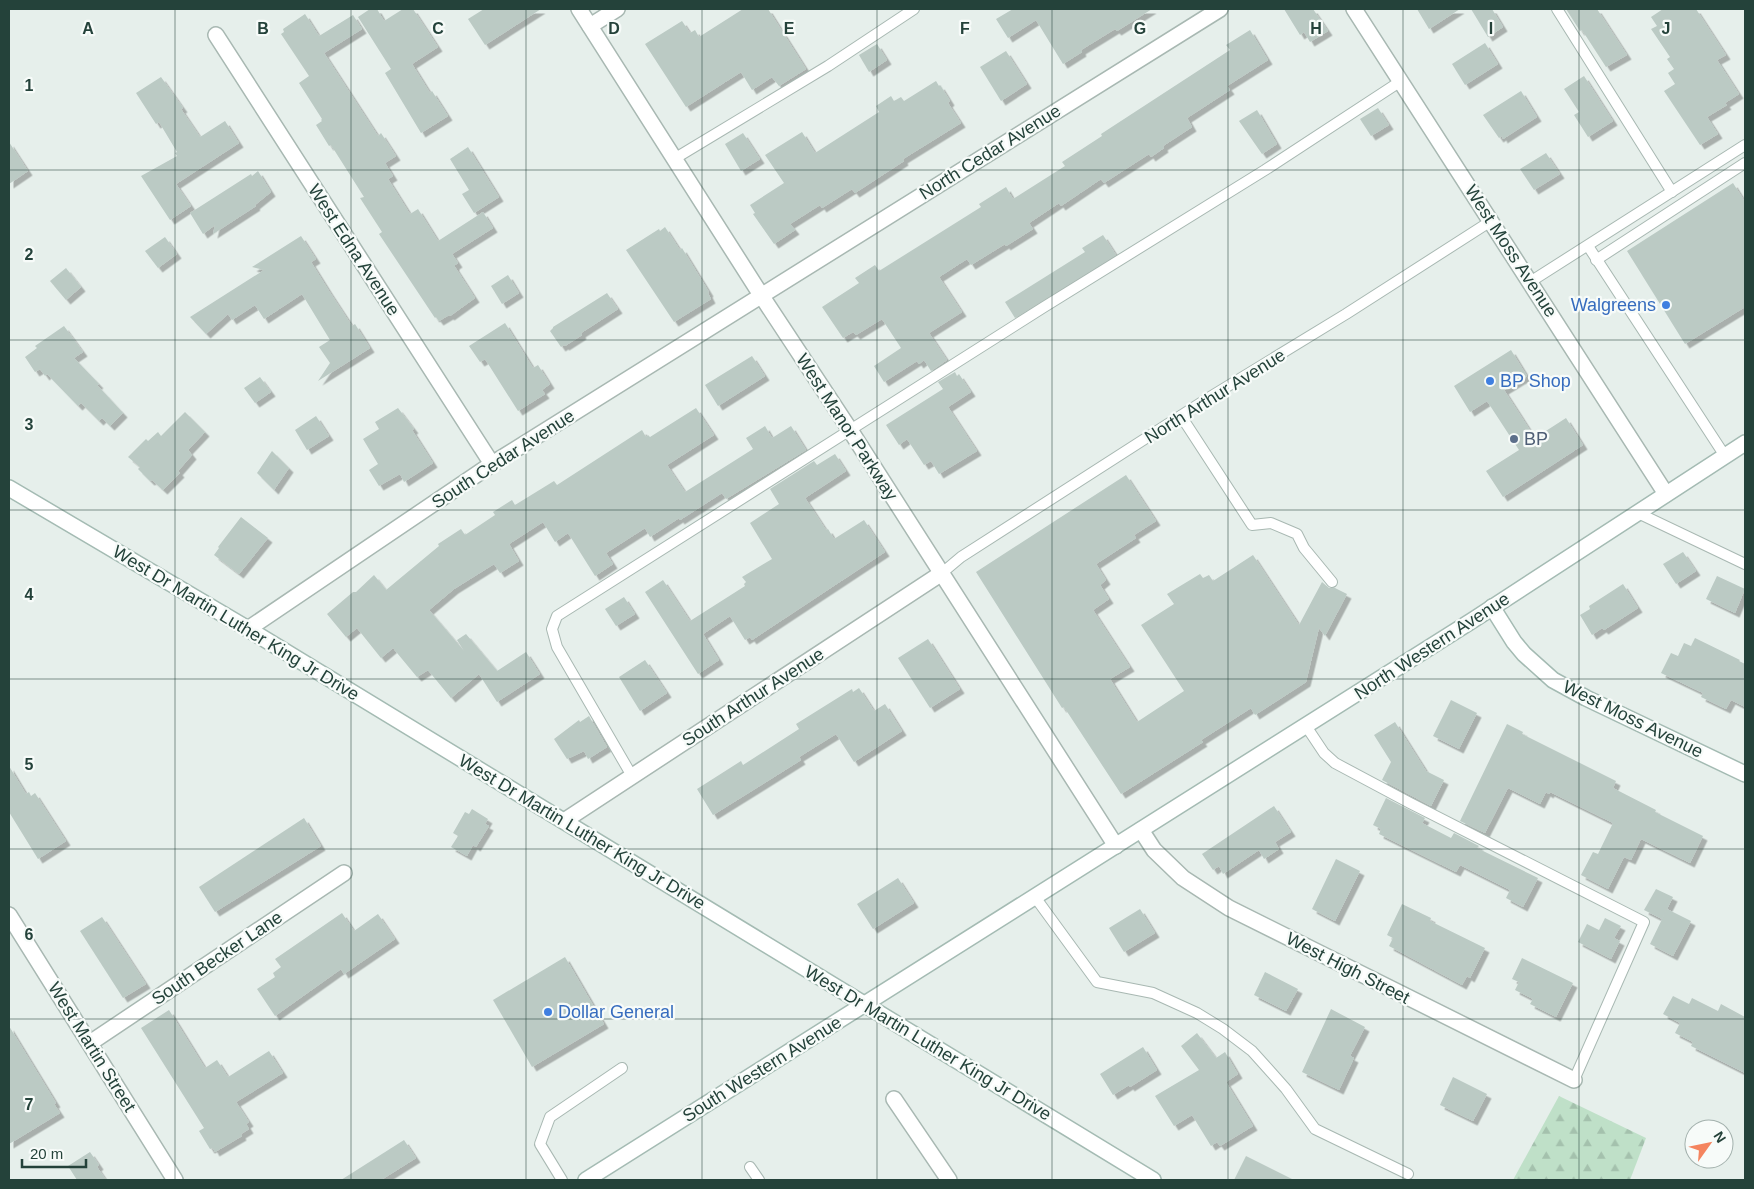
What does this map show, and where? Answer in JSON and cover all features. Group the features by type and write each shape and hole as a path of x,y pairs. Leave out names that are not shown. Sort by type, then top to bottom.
{"street":[{"name":"West Manor Parkway","path":"579,9 1116,846"},
{"path":"590,26 617,9"},
{"name":"North Cedar Avenue","path":"761,295 1220,9"},
{"name":"West Moss Avenue","path":"1354,9 1666,494"},
{"name":"West Edna Avenue","path":"216,35 492,464"},
{"name":"South Cedar Avenue","path":"248,629 492,464 761,295"},
{"name":"North Western Avenue","path":"1116,846 1492,607 1745,443"},
{"name":"West Dr Martin Luther King Jr Drive","path":"9,488 248,629 564,820 1153,1180"},
{"name":"South Arthur Avenue","path":"564,820 942,573"},
{"name":"West Moss Avenue","path":"1492,607 1514,642 1524,654 1553,680 1586,698 1745,774"},
{"name":"West High Street","path":"1141,830 1154,850 1183,878 1229,908 1574,1080"},
{"name":"South Western Avenue","path":"586,1180 1116,846"},
{"name":"South Becker Lane","path":"90,1043 344,873"},
{"name":"West Martin Street","path":"9,914 175,1180"},
{"path":"894,1099 949,1180"}],"lane":[{"path":"674,159 828,66 914,9"},
{"path":"1556,9 1672,192"},
{"path":"632,776 557,647 552,629 557,616 1265,170 1401,81"},
{"path":"1530,282 1745,145"},
{"path":"1596,260 1745,163"},
{"name":"North Arthur Avenue","path":"942,573 961,556 1181,416 1339,319 1491,221"},
{"path":"1588,246 1725,456"},
{"path":"1181,416 1252,524 1271,523 1296,534 1304,548 1332,582"},
{"path":"1638,512 1745,564"},
{"path":"1306,726 1324,753 1335,763 1419,808 1644,922 1574,1080"},
{"path":"1034,897 1097,982 1152,993 1196,1013 1223,1029 1252,1051 1286,1090 1315,1129 1408,1174"},
{"path":"562,1180 540,1144 550,1117 622,1068"},
{"path":"750,1167 758,1180"}],"green space":[{"path":"1559,1096 1646,1138 1630,1180 1513,1180"}],"building":[{"path":"370,9 377,9 384,21 403,9 413,9 438,47 412,64 430,93 432,91 448,116 421,133 385,73 391,69 358,17"},
{"path":"484,9 541,9 485,45 468,19"},
{"path":"743,9 768,9 806,69 779,86 772,77 752,90 741,72 686,107 645,44 682,21 690,33 695,30 699,37"},
{"path":"1013,9 1152,9 1117,31 1115,29 1081,50 1082,52 1063,64 1036,20 1008,38 996,19"},
{"path":"1284,9 1313,9 1328,31 1310,42 1304,32 1300,35"},
{"path":"1417,9 1460,9 1429,29"},
{"path":"1471,9 1492,9 1503,27 1488,37"},
{"path":"1566,9 1597,9 1627,55 1606,67"},
{"path":"1663,9 1696,9 1726,55 1717,60 1739,94 1725,103 1727,105 1707,117 1718,134 1700,145 1664,91 1675,84 1668,73 1674,69 1667,59 1670,57 1651,29 1657,26 1651,17"},
{"path":"305,14 319,36 353,15 362,29 324,53 378,136 381,133 396,156 385,163 393,176 388,179 410,214 418,209 438,241 483,212 493,228 452,254 458,263 455,267 475,298 450,316 439,321 435,318 379,234 382,232 360,198 364,197 316,125 322,119 299,83 309,76 281,34 284,32 283,29"},
{"path":"1250,30 1268,60 1227,86 1230,90 1187,118 1192,127 1163,146 1164,148 1151,157 1149,154 1104,183 1101,179 1061,206 1059,203 1029,223 1033,229 1006,246 1005,244 971,265 967,259 939,277 962,312 929,333 947,360 931,371 924,360 919,364 917,361 884,382 874,366 901,348 882,319 856,335 853,332 843,338 822,307 859,283 855,278 875,265 879,271 981,207 979,204 1006,187 1013,199 1065,166 1062,162 1102,136 1101,134 1230,50 1226,45"},
{"path":"1485,43 1498,64 1465,85 1452,64"},
{"path":"877,44 887,60 869,72 859,55"},
{"path":"1006,51 1027,84 1001,101 980,67"},
{"path":"1584,76 1613,121 1588,137 1574,115 1579,112 1564,89"},
{"path":"161,77 183,108 181,109 200,137 225,121 239,143 176,184 191,206 170,220 141,176 177,156 175,153 177,152 159,122 156,124 136,93"},
{"path":"936,81 950,101 948,103 961,123 903,159 904,161 855,193 852,189 822,208 820,205 790,224 795,230 774,244 753,214 755,213 750,205 784,183 765,155 802,132 815,153 879,112 876,106 891,96 894,101 901,97 904,101"},
{"path":"1521,91 1537,117 1503,139 1502,136 1499,138 1483,115"},
{"path":"1378,108 1389,125 1371,136 1360,119"},
{"path":"1257,110 1277,144 1262,154 1239,121"},
{"path":"743,133 760,159 741,171 725,144"},
{"path":"9,142 28,171 9,184"},
{"path":"468,147 499,197 474,213 462,194 469,190 450,159"},
{"path":"1546,153 1560,174 1534,190 1520,169"},
{"path":"258,171 271,192 256,206 213,234 215,225 203,234 190,213"},
{"path":"1733,183 1745,202 1745,307 1685,344 1627,251"},
{"path":"665,227 680,250 682,248 709,292 711,299 674,322 626,250"},
{"path":"1103,235 1116,255 1015,318 1005,302 1085,252 1082,248"},
{"path":"301,236 316,259 311,262 352,326 355,324 370,348 318,381 330,363 319,347 330,340 302,294 264,319 255,305 232,320 228,314 206,334 190,317 264,270 252,267"},
{"path":"165,237 177,254 158,268 145,251"},
{"path":"66,268 81,287 66,300 50,281"},
{"path":"508,275 519,293 502,304 491,286"},
{"path":"607,293 618,309 581,333 582,335 561,347 550,331 553,327"},
{"path":"505,323 533,368 538,365 550,384 542,390 545,394 518,411 485,359 480,362 469,346"},
{"path":"64,326 83,352 74,358 123,413 110,426 102,418 99,421 81,403 78,406 47,374 45,376 40,369 35,372 25,357 37,348 35,346"},
{"path":"1511,350 1527,376 1504,390 1535,438 1566,418 1583,445 1503,497 1486,471 1519,450 1487,401 1470,412 1454,386"},
{"path":"752,356 765,376 718,406 705,385"},
{"path":"955,372 957,376 959,374 971,392 948,407 977,451 939,474 931,461 924,465 907,439 899,445 886,425 943,389 938,382"},
{"path":"260,377 271,392 255,403 244,388"},
{"path":"398,408 414,429 412,430 433,463 404,482 400,474 379,486 369,470 378,464 363,439 379,429 375,422"},
{"path":"696,408 714,435 667,465 685,492 753,449 746,438 765,426 772,438 791,426 806,450 726,499 722,493 650,537 645,528 606,553 613,564 595,576 568,533 555,542 543,522 509,544 519,561 500,573 494,564 454,589 429,610 464,651 457,640 466,634 497,671 526,652 540,674 497,702 479,674 451,698 428,670 417,677 393,648 381,658 357,628 346,637 327,614 353,592 356,592 374,575 386,590 439,546 438,544 461,529 465,535 495,515 493,512 512,500 515,505 554,481 557,485 642,430 646,437 648,435 650,437"},
{"path":"185,412 205,432 188,450 192,455 178,471 180,473 163,490 152,480 150,481 138,469 140,467 128,457 146,439 148,441 158,432 161,436"},
{"path":"316,416 329,436 307,450 295,430"},
{"path":"272,451 289,468 274,490 257,473"},
{"path":"835,454 846,471 805,498 834,539 864,520 885,552 752,640 750,637 745,640 730,616 703,634 719,660 698,674 645,592 663,580 690,621 745,586 746,582 742,577 772,559 750,523 779,504 770,489 814,461 817,465"},
{"path":"1126,475 1156,521 1134,535 1136,538 1096,564 1106,580 1100,585 1109,599 1093,610 1130,667 1110,679 1137,722 1184,691 1141,625 1174,604 1167,594 1200,574 1203,578 1209,575 1213,581 1253,555 1299,625 1322,582 1329,588 1335,588 1347,594 1325,636 1319,628 1306,682 1255,715 1251,708 1201,740 1203,742 1121,794 1064,707 1062,708 976,572"},
{"path":"241,517 268,538 239,574 214,555"},
{"path":"1683,552 1696,571 1676,584 1663,564"},
{"path":"1717,576 1745,589 1735,613 1706,599"},
{"path":"1623,584 1638,608 1604,630 1602,628 1592,635 1580,615 1590,609 1589,606"},
{"path":"624,597 635,614 616,626 605,609"},
{"path":"1695,638 1745,664 1745,707 1731,700 1726,709 1701,697 1703,693 1661,673 1671,653 1678,656 1684,643 1691,646"},
{"path":"928,639 960,689 930,708 898,658"},
{"path":"645,660 667,693 640,711 619,677"},
{"path":"859,688 874,711 885,704 902,731 854,762 836,734 799,757 801,760 713,815 697,789 741,761 743,765 799,729 796,724 852,689 853,692"},
{"path":"1451,700 1477,713 1459,749 1433,736"},
{"path":"589,716 607,747 588,759 584,751 567,759 554,739 579,720 580,722"},
{"path":"1395,722 1426,771 1444,780 1431,806 1382,780 1391,762 1374,735"},
{"path":"1507,724 1523,732 1522,734 1616,781 1613,788 1703,836 1690,863 1641,839 1631,860 1624,857 1608,889 1581,875 1593,852 1598,854 1613,823 1550,792 1549,794 1546,792 1540,804 1508,788 1485,833 1460,821"},
{"path":"9,766 26,794 29,792 31,796 35,793 66,841 38,859 9,812"},
{"path":"1386,798 1425,818 1422,823 1451,838 1454,833 1479,846 1477,848 1538,878 1523,907 1506,898 1510,890 1460,865 1456,872 1379,834 1381,829 1373,825"},
{"path":"1274,806 1291,832 1275,842 1279,849 1264,859 1259,850 1223,874 1219,866 1213,870 1202,854"},
{"path":"472,809 488,819 485,824 489,826 476,847 473,845 467,856 451,847 458,836 453,833 465,812 469,814"},
{"path":"304,818 321,846 215,912 199,887"},
{"path":"1336,859 1360,871 1335,921 1312,909"},
{"path":"898,878 914,903 873,929 857,904"},
{"path":"1656,889 1673,897 1662,919 1644,910"},
{"path":"1402,904 1431,918 1430,921 1485,948 1470,978 1467,976 1462,985 1389,946 1393,938 1387,935"},
{"path":"1140,909 1155,933 1124,952 1109,928"},
{"path":"1667,909 1691,921 1673,956 1650,944"},
{"path":"342,913 354,931 378,914 395,939 344,974 341,969 275,1016 257,989 275,977 273,973 281,967 275,959"},
{"path":"102,917 146,984 123,998 80,931"},
{"path":"1605,918 1621,926 1614,938 1620,941 1611,959 1578,942 1587,924 1599,930"},
{"name":"Dollar General","path":"565,957 604,1024 532,1067 493,1000"},
{"path":"1522,958 1573,983 1556,1017 1530,1004 1533,999 1515,990 1519,982 1512,979"},
{"path":"1265,972 1298,989 1286,1011 1254,995"},
{"path":"1673,996 1689,1004 1692,998 1718,1011 1721,1004 1745,1017 1745,1073 1691,1046 1693,1042 1675,1033 1680,1023 1663,1014"},
{"path":"1331,1009 1365,1027 1350,1056 1354,1058 1339,1090 1302,1072"},
{"path":"169,1010 205,1068 217,1060 228,1077 269,1051 283,1073 236,1102 249,1122 246,1124 249,1129 241,1134 242,1136 215,1152 213,1148 210,1149 199,1131 204,1128 141,1028"},
{"path":"9,1026 56,1103 54,1104 60,1113 9,1144"},
{"path":"1197,1033 1216,1058 1225,1052 1238,1074 1226,1082 1253,1126 1220,1146 1217,1142 1211,1146 1192,1115 1174,1126 1155,1096 1199,1070 1181,1046"},
{"path":"1143,1047 1157,1070 1113,1095 1100,1074"},
{"path":"1453,1077 1487,1094 1473,1121 1440,1105"},
{"path":"404,1140 416,1158 381,1180 341,1180"},
{"path":"90,1152 106,1180 77,1180 68,1166"},
{"path":"1246,1156 1294,1180 1234,1180"}],"place":[{"name":"Walgreens","path":"1666,305"},
{"name":"BP Shop","path":"1490,381"},
{"name":"BP","path":"1514,439"},
{"name":"Dollar General","path":"548,1012"}]}
